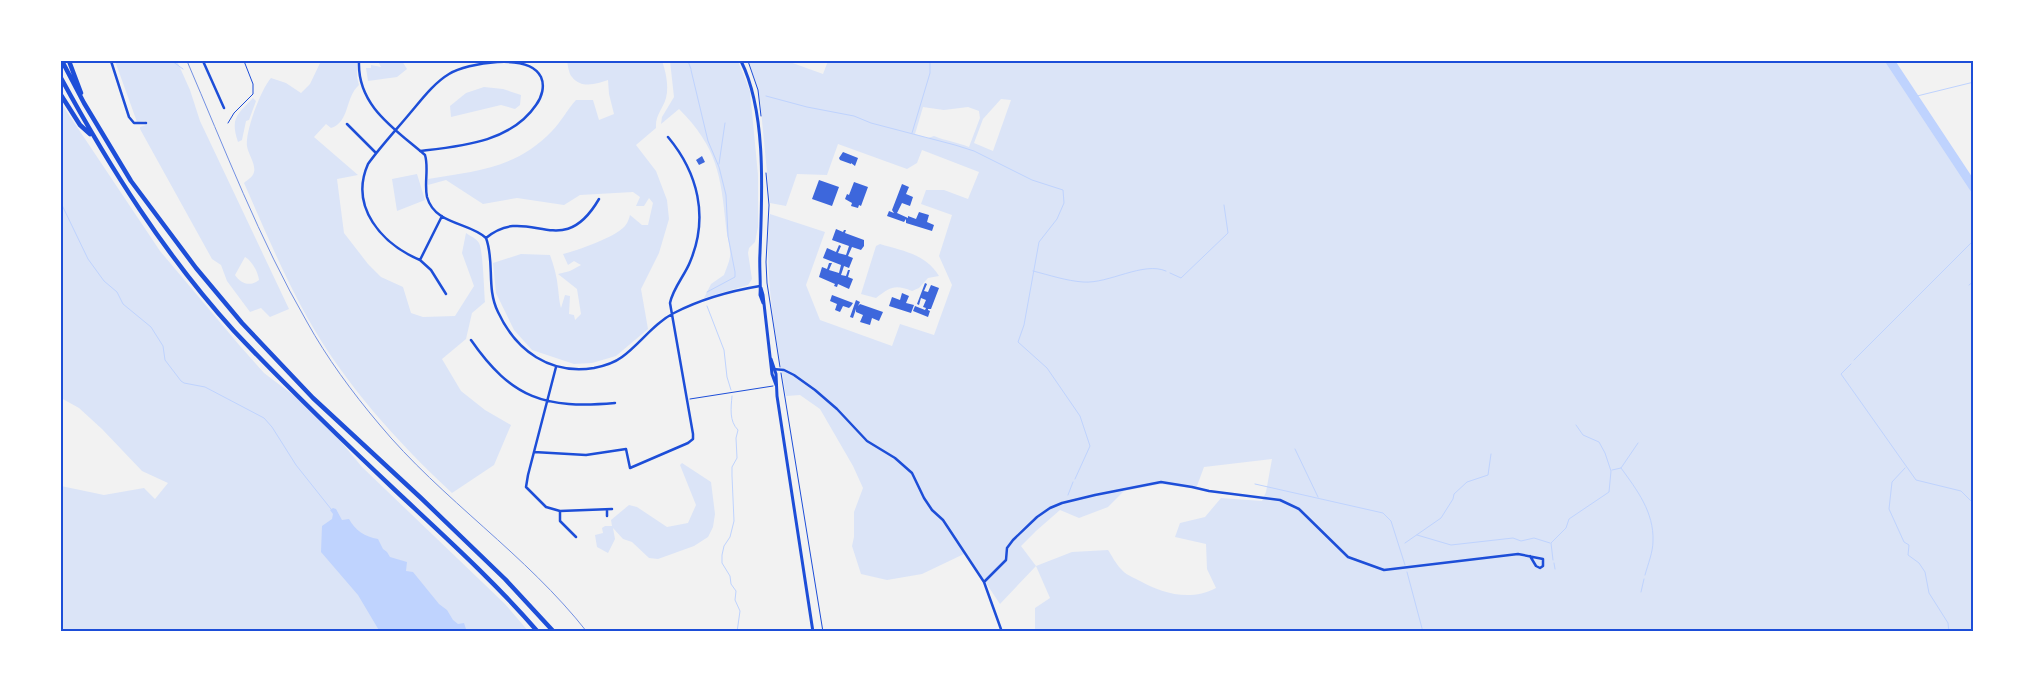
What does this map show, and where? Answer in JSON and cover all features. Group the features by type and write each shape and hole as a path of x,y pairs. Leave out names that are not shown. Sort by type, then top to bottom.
{"highway":[{"path":"62,61 84,104 131,181 196,268 242,323 313,398 505,578 554,632"},
{"path":"69,61 78,82 84,104"},
{"path":"61,78 124,188 157,234 234,330 310,409 499,588 538,632"},
{"path":"61,95 80,125 93,136"}],"main road":[{"path":"741,61 754,102 759,142 761,193 760,295 776,385 813,632"}],"street":[{"path":"111,61 129,117 134,123 146,123"},
{"path":"203,61 224,108"},
{"path":"358,61 361,85 375,111 426,157 428,200 433,208 442,216 486,238 490,251 492,293 503,322 516,341 526,351 556,367 578,370 599,367 615,361 672,314 712,296 760,286"},
{"path":"420,151 473,143 501,134 516,126 528,117 542,94 542,79 538,72 527,66 503,62 462,67 447,75 429,92 376,153 363,175 362,184 367,211 374,227 399,250 420,260 431,270 446,294"},
{"path":"347,124 376,153"},
{"path":"534,452 586,455 626,449 630,468 688,444 693,439 671,298 694,252 698,236 699,217 697,195 690,169 682,154 668,137"},
{"path":"486,238 500,228 513,225 548,231 566,230 584,220 600,200"},
{"path":"420,260 442,216"},
{"path":"471,340 484,359 504,380 524,394 547,402 584,406 614,403"},
{"path":"556,367 526,481 527,489 546,507 560,511 612,509"},
{"path":"773,369 794,375 815,390 867,441 905,466 916,479 924,498 932,510 942,520 984,582 1002,632"},
{"path":"984,582 1006,560 1007,548 1013,540 1037,517 1050,508 1095,495 1161,482 1209,491 1280,500 1299,509 1348,557 1384,570 1428,566 1486,556 1518,554 1530,556 1544,559 1544,563 1540,568 1536,566 1530,556"},
{"path":"607,510 607,516"},
{"path":"560,511 560,521 576,537"}],"path":[{"path":"228,123 253,94 253,84 244,61"},
{"path":"769,208 767,276 780,370 823,632"},
{"path":"687,399 776,385"}],"shaded area":[{"path":"115,61 177,61 190,90 200,121 289,309 270,317 261,308 250,312 227,281 221,265 212,259 140,129 140,127 146,125 145,121 137,122","holes":["245,257 254,267 259,280 256,282 246,284 235,275"]},
{"path":"321,61 357,61 359,85 351,96 345,115 337,125 331,128 326,124 314,137 358,175 337,179 344,233 368,264 381,277 403,287 411,313 423,317 455,316 474,286 462,253 466,233 479,243 485,302 472,313 466,339 442,359 461,391 485,410 511,425 494,465 452,493 431,474 373,411 338,365 298,301 244,183 254,172 253,162 247,146 248,131 254,111 267,84 271,78 286,83 301,93 310,84"},
{"path":"378,61 402,61 407,69 397,77 368,81 366,68 371,68 371,65 381,67"},
{"path":"567,61 662,61 667,84 665,102 658,116 656,128 636,145 656,171 667,200 669,219 659,253 641,289 648,329 616,356 592,363 574,364 532,350 514,330 496,293 493,263 521,254 550,255 556,276 561,308 565,295 570,296 569,314 574,315 575,320 581,314 577,289 558,274 570,271 581,265 574,261 568,265 563,254 586,247 613,235 625,226 630,215 642,225 648,225 653,203 649,198 644,206 636,206 640,197 633,192 580,195 564,205 517,198 483,204 446,180 428,185 428,179 494,166 524,153 538,144 552,131 576,100 593,100 599,120 614,114 608,80 594,84 580,83 571,76"},
{"path":"670,61 738,61 750,91 758,175 758,227 755,242 749,248 748,253 752,279 748,285 704,298 711,284 724,275 730,257 722,192 715,163 709,149 692,123 679,109 661,124 662,117 674,97"},
{"path":"749,61 787,61 823,74 828,61 1886,61 1974,187 1974,632 1035,632 1035,608 1050,598 1036,566 1000,604 966,553 922,574 887,580 861,574 852,546 854,512 863,488 853,466 820,409 800,395 786,396 769,283 768,237 770,214 825,232 806,285 820,320 892,346 900,324 934,335 952,285 939,256 952,215 921,204 926,190 944,190 968,199 979,172 922,150 917,163 907,169 838,144 827,175 797,174 786,206 770,203 760,100","holes":["1001,99 1011,100 993,151 974,143 983,119","923,107 944,110 968,107 979,111 980,118 969,147 934,136 928,138 915,134","1272,459 1266,492 1262,501 1221,498 1205,517 1180,523 1175,537 1206,544 1207,569 1216,588 1206,592 1186,595 1157,589 1124,572 1117,565 1108,550 1072,552 1036,566 1021,546 1060,510 1079,518 1108,507 1124,491 1161,484 1191,488 1197,486 1204,467"]},
{"path":"484,87 503,89 521,95 520,105 515,109 501,105 451,117 450,106 466,93"},
{"path":"253,98 256,101 249,120 246,121 242,140 238,142 235,127 236,117"},
{"path":"61,103 160,251 240,346 264,373 323,420 362,467 505,604 529,632 61,632 61,486 104,495 144,488 155,499 168,483 142,471 79,408 61,398"},
{"path":"417,174 425,200 397,211 392,179"},
{"path":"880,244 921,258 939,276 928,278 919,288 912,291 897,287 885,291 876,298 861,294 876,246"},
{"path":"682,463 711,482 715,514 713,527 708,537 694,546 658,559 649,558 632,542 623,539 613,528 615,539 608,553 597,547 595,535 603,533 602,528 605,526 612,526 611,520 629,505 637,507 667,527 688,523 696,505 680,465"}],"water":[{"path":"336,509 342,520 349,519 361,532 369,537 378,539 390,557 407,562 406,571 413,572 439,604 447,610 453,620 458,624 464,623 467,632 380,632 358,595 321,552 322,526 332,519 333,514 330,510"}],"building":[{"path":"843,152 858,158 855,166 840,160 839,158"},
{"path":"702,156 705,162 699,165 696,160"},
{"path":"819,180 839,187 832,206 812,199"},
{"path":"854,182 868,187 861,206 859,205 858,208 851,206 852,203 845,199 847,194 849,195"},
{"path":"902,184 909,187 906,194 913,197 910,206 902,203 897,213 916,219 919,212 929,215 927,222 934,225 932,231 906,223 906,219 904,222 887,216 889,211 894,213 892,210"},
{"path":"836,229 843,232 846,230 845,233 864,240 864,246 861,250 852,247 848,256 853,258 849,268 844,266 841,275 846,276 848,270 850,270 848,277 853,279 849,289 838,284 837,287 834,286 835,284 819,277 822,267 827,269 829,263 832,263 829,270 839,273 841,265 823,258 827,248 836,252 839,245 841,246 838,253 846,255 849,246 832,240"},
{"path":"925,283 927,284 924,291 928,292 931,285 939,288 931,309 928,309 930,311 928,317 913,311 915,306 925,310 926,308 923,307 926,300 921,298 919,305 917,304"},
{"path":"902,293 909,296 906,303 914,305 911,313 889,306 892,297 900,300"},
{"path":"832,295 853,303 849,308 843,306 840,312 835,310 837,304 830,301"},
{"path":"856,300 860,302 858,306 860,304 883,312 879,321 872,318 870,325 860,322 863,315 856,312 856,309 853,318 850,317"}],"waterway":[{"path":"172,61 183,69"},
{"path":"688,61 691,69"},
{"path":"912,133 930,73 930,61"},
{"path":"1890,61 1974,188"},
{"path":"691,70 708,141 719,167 726,195 728,236 735,272 735,277 707,292"},
{"path":"1913,97 1974,82"},
{"path":"766,96 807,107 854,116 871,123 974,151 1032,180 1063,190 1064,203 1057,219 1039,242 1024,325 1018,342 1047,368 1080,416 1090,446 1075,479"},
{"path":"719,164 725,123"},
{"path":"61,203 88,259 104,281 117,292 123,304 151,327 163,346 165,360 181,381 205,387 264,418 272,427 296,465 331,509"},
{"path":"1170,273 1181,278 1228,233 1224,205"},
{"path":"1854,360 1974,240"},
{"path":"1033,271 1083,282 1104,280 1147,269 1166,271"},
{"path":"1969,285 1974,281"},
{"path":"707,306 724,350 727,377 731,390"},
{"path":"1851,364 1841,374 1916,480 1961,491 1974,504"},
{"path":"732,396 732,418 738,430 736,438 737,458 732,467 734,521 730,537 724,546 722,563 736,591 735,600 740,611 737,632"},
{"path":"1553,560 1551,543 1566,528 1569,519 1609,492 1611,471 1605,453 1599,442 1583,435 1576,425"},
{"path":"1612,470 1621,468 1638,443"},
{"path":"1295,449 1318,497"},
{"path":"1405,543 1441,518 1453,499 1454,494 1467,482 1488,475 1491,454"},
{"path":"1621,468 1643,502 1651,520 1653,545 1645,575"},
{"path":"1905,468 1892,482 1889,509 1904,542 1909,545 1908,555 1919,563 1925,572 1929,593 1948,623 1949,632"},
{"path":"1068,495 1073,482"},
{"path":"1255,484 1383,513 1391,521 1405,565"},
{"path":"1417,535 1451,545 1513,538 1521,541 1534,538 1550,543"},
{"path":"1554,563 1555,569"},
{"path":"1407,572 1423,632"},
{"path":"1641,592 1644,579"}],"railway":[{"path":"187,61 243,193 274,259 323,349 340,374 369,412 404,452 429,478 538,577 587,632"}]}
